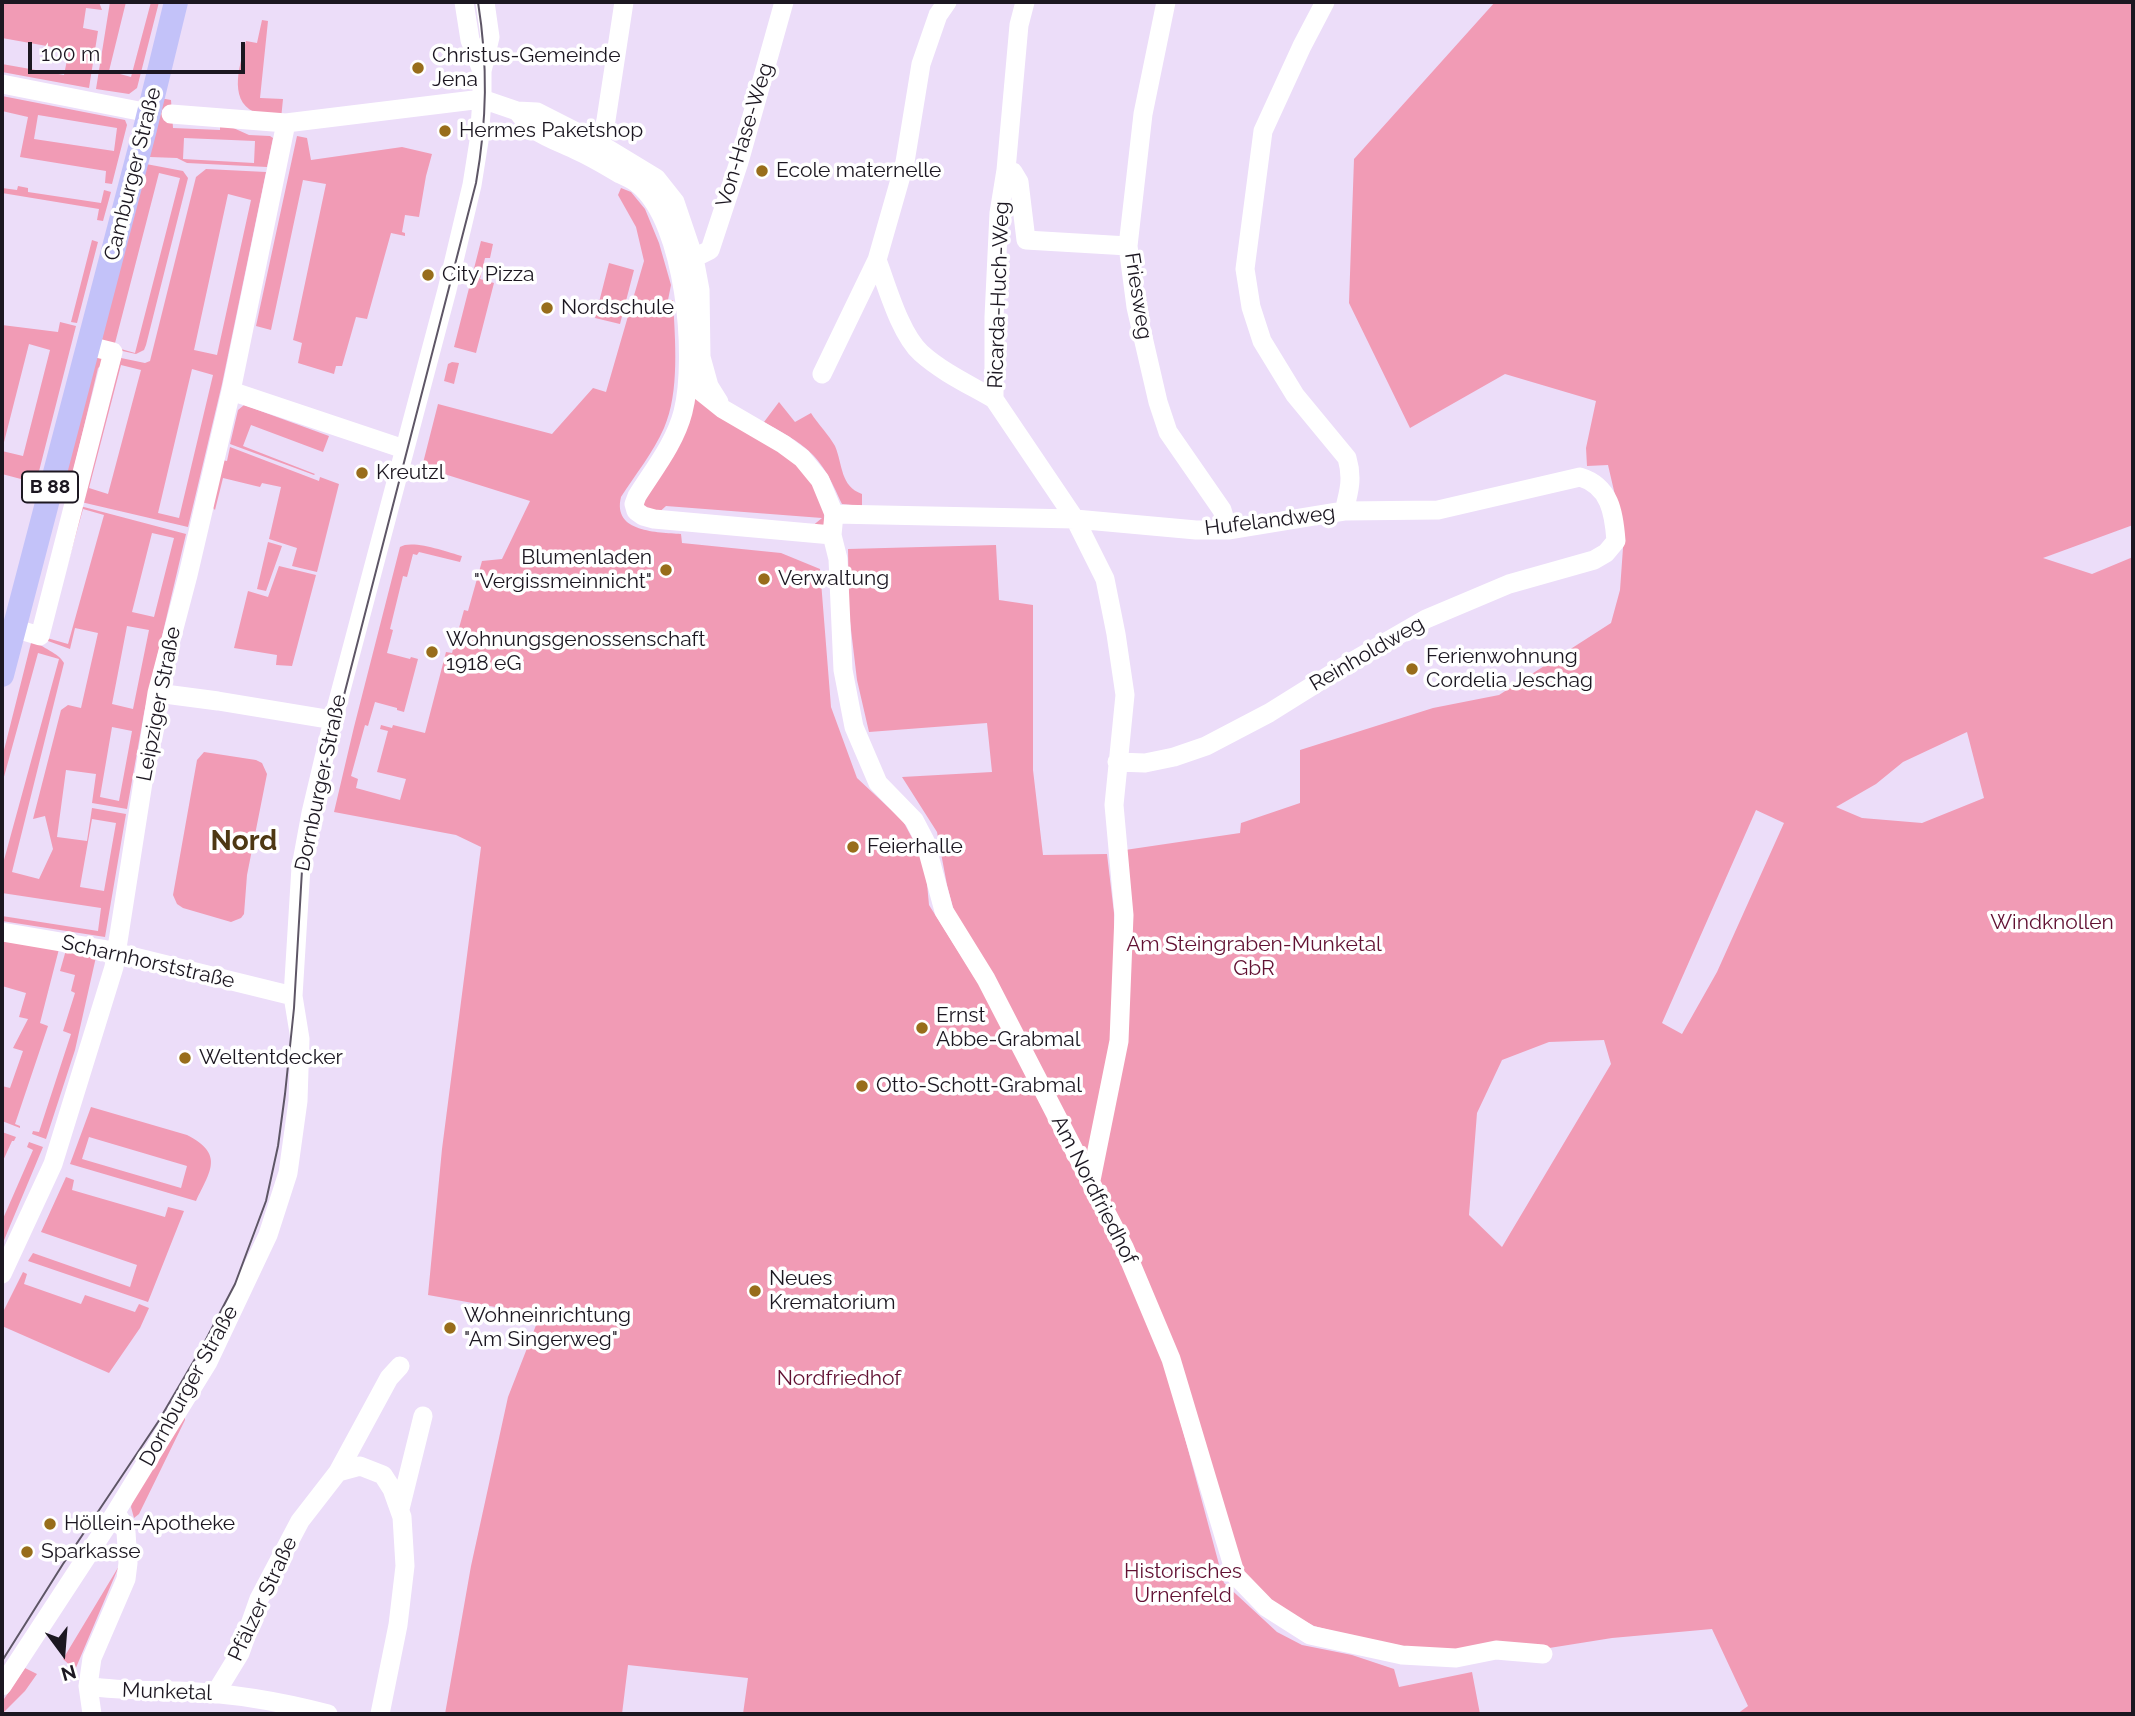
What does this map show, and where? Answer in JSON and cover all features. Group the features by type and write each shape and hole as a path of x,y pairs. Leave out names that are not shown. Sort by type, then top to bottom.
{"main road":[{"name":"Camburger Straße","path":"2,675 48,492 89,346 160,114 176,2"}],"street":[{"name":"Dornburger Straße","path":"464,2 470,40 482,71"},
{"name":"Dornburger Straße","path":"2,1686 114,1515 208,1362 268,1235 288,1173 298,1101 300,1039 293,996 300,867 333,720 447,290 472,185 479,141 482,71 490,37 485,2"},
{"path":"597,151 624,2"},
{"name":"Von-Hase-Weg","path":"694,258 710,250 784,2"},
{"path":"822,374 877,260 905,162 921,64 937,15 947,2"},
{"name":"Ricarda-Huch-Weg","path":"1024,2 1019,25 1006,170 999,213 994,304 995,399 1075,519 1105,579 1125,695 1114,805 1124,915 1119,1041 1091,1180"},
{"name":"Friesweg","path":"1166,2 1143,114 1128,246 1136,307 1158,402 1168,432 1222,510 1228,530"},
{"path":"1325,2 1263,131 1245,268 1251,307 1262,341 1295,395 1347,458 1351,470 1351,484 1344,511"},
{"path":"2,84 160,114 286,123 482,99 517,111 533,129 597,151 656,178 675,202 694,258 700,290 701,357 709,386 723,409"},
{"name":"Leipziger Straße","path":"2,1274 53,1164 114,967 157,693 231,391 286,123"},
{"path":"597,151 639,185 656,204 670,238 686,300 688,381 683,411 677,431 637,496 634,504 636,511 654,519 832,535 835,514 820,480 802,458 783,443 723,409 688,381"},
{"name":"Ricarda-Huch-Weg","path":"1006,170 1013,172 1018,182 1026,240 1128,246"},
{"path":"877,260 900,321 918,351 995,399"},
{"path":"13,628 40,636 113,352 89,346"},
{"path":"231,391 404,449"},
{"name":"Hufelandweg","path":"835,514 1075,519 1196,530 1228,530 1344,511 1438,510 1580,477 1594,481 1610,503 1616,541"},
{"path":"48,492 75,502"},
{"name":"Am Nordfriedhof","path":"832,535 838,559 843,670 854,727 878,783 914,820 925,841 944,911 986,979 1125,1247 1171,1359 1236,1576 1266,1607 1310,1635 1394,1653 1456,1658 1496,1650 1543,1654"},
{"name":"Reinholdweg","path":"1117,762 1145,763 1206,746 1269,713 1426,619 1509,584 1594,560 1616,541"},
{"path":"157,693 333,720"},
{"name":"Scharnhorststraße","path":"2,932 116,952 293,996"},
{"name":"Pfälzer Straße","path":"215,1694 240,1653 259,1599 300,1521 338,1472 389,1378 400,1366"},
{"path":"400,1509 423,1416"},
{"path":"338,1472 360,1466 383,1475 400,1509 405,1566 398,1625 380,1714"},
{"path":"92,1714 88,1686 92,1658 126,1579 128,1563 126,1532 120,1519 114,1515"},
{"name":"Munketal","path":"88,1686 215,1694 285,1702 328,1714"}],"green space":[{"path":"2,2 99,2 102,10 86,8 83,28 98,31 89,88 2,72 2,64 64,75 69,50 2,38"},
{"path":"110,2 126,2 109,71 131,77 151,2 159,2 137,88 129,94 96,89"},
{"path":"1495,2 2133,2 2133,525 2043,558 2092,574 2133,557 2133,1714 1737,1714 1748,1706 1712,1629 1612,1638 1543,1649 1408,1651 1314,1626 1271,1603 1242,1573 1097,1180 1126,1037 1125,850 1240,833 1241,823 1300,803 1300,750 1433,708 1499,695 1611,623 1620,590 1624,534 1608,465 1587,466 1586,448 1596,401 1505,374 1410,428 1349,303 1354,159","holes":["1967,732 1984,798 1922,823 1862,818 1836,807 1876,784 1903,762","1756,810 1784,823 1717,972 1682,1034 1662,1023","1604,1040 1611,1064 1502,1247 1469,1215 1477,1113 1502,1060 1549,1042"]},
{"path":"262,20 268,21 260,98 283,99 281,119 254,112 246,106 238,89 239,69 246,41 257,43"},
{"path":"2,96 125,120 127,125 112,184 105,183 106,171 20,157 28,117 2,111","holes":["38,115 117,128 114,151 34,139"]},
{"path":"160,98 171,100 173,128 220,130 220,122 249,135 273,138 267,167 187,163 177,158 150,157 148,154","holes":["184,138 255,141 254,163 183,159"]},
{"path":"297,136 307,138 311,160 402,147 432,154 419,217 405,215 402,232 405,236 391,233 367,319 356,317 342,366 336,366 334,374 298,363 302,343 293,340 326,184 303,180 271,330 256,326"},
{"path":"146,164 183,171 188,178 144,350 136,354 100,346","holes":["159,173 180,178 135,353 114,347"]},
{"path":"206,169 266,172 222,384 188,527 81,502 121,358 145,363 150,361 196,177","holes":["228,194 251,200 217,355 194,350","121,365 141,370 108,494 89,488","192,369 213,375 179,518 158,513"]},
{"path":"18,186 28,188 28,192 101,203 104,190 111,192 103,221 97,220 99,209 2,193 2,188 17,190"},
{"name":"Nordfriedhof","path":"621,188 631,192 645,209 659,243 671,285 668,300 673,300 675,348 669,414 655,446 621,497 620,509 623,518 639,528 681,534 682,543 781,553 820,569 831,707 857,778 903,821 925,862 929,905 980,986 1129,1271 1165,1364 1224,1583 1277,1632 1302,1645 1352,1655 1394,1669 1399,1687 1472,1672 1480,1714 743,1714 748,1678 628,1665 622,1714 445,1714 471,1566 508,1397 540,1315 428,1295 442,1149 481,847 456,835 334,812 400,547 421,545 462,556 460,562 419,552 417,555 413,554 407,577 403,576 387,653 418,659 404,712 375,702 368,726 365,725 351,776 358,779 356,788 400,800 406,779 377,772 388,731 380,729 381,725 392,728 393,725 425,733 446,652 452,653 464,610 468,611 482,561 502,559 530,501 422,467 438,404 552,434 593,388 606,392 644,261 636,227 618,195"},
{"path":"92,240 98,242 77,323 71,322"},
{"path":"481,241 493,244 490,258 485,258 480,279 494,283 476,353 454,347"},
{"path":"609,263 634,270 620,324 595,318"},
{"path":"60,322 76,326 36,483 2,474 2,451 23,456 50,350 29,344 2,450 2,325 58,332"},
{"path":"93,356 109,360 98,368 68,493 63,492 60,488"},
{"path":"459,363 454,384 444,381 448,364"},
{"path":"693,396 785,452 806,474 823,503 825,525 811,527 822,518 666,506 655,516 645,511 642,496"},
{"path":"779,402 795,422 811,413 835,446 846,480 862,494 862,506 842,504 827,474 812,454 764,422"},
{"path":"244,405 329,436 323,452 251,425 243,446 315,474 230,444 238,410"},
{"path":"230,447 319,481 320,477 339,484 317,572 292,566 297,548 269,539 281,487 262,483 260,487 223,478 215,510 213,508 222,460 227,461"},
{"path":"80,506 186,534 144,713 127,809 92,803 96,774 66,770 57,837 87,841 92,808 126,814 105,937 2,921 2,916 98,931 101,908 2,893 2,860 59,659 38,653 2,784 2,758 32,639 58,656 64,663 12,872 39,879 53,849 45,816 33,819 61,710 68,705 81,708 98,633 75,628 70,649 46,639","holes":["83,509 104,515 68,644 47,638","152,533 174,538 154,617 132,612","127,626 149,630 133,709 112,704","112,727 132,731 119,801 100,797","92,819 116,823 104,891 80,887"]},
{"path":"268,542 282,546 266,591 257,589"},
{"path":"996,545 999,600 1033,605 1033,770 1043,855 1107,854 1114,913 1112,1038 1089,1161 955,915 937,832 902,777 992,772 987,723 869,732 857,680 849,613 848,549"},
{"path":"279,566 316,575 292,666 276,665 277,655 234,648 248,591 268,597"},
{"path":"204,752 256,760 262,763 267,774 247,875 244,914 231,922 183,908 177,904 173,895 197,760"},
{"path":"2,939 59,949 40,1023 48,1026 15,1124 20,1128 2,1121 2,1086 10,1088 23,1051 13,1048 28,1019 19,1017 26,993 2,986"},
{"path":"66,950 96,957 75,1050 46,1139 32,1134 33,1131 39,1132 71,1034 63,1031 75,993 71,991 75,975 60,971"},
{"path":"91,1107 187,1135 206,1149 211,1164 196,1201 70,1164","holes":["89,1137 187,1166 181,1188 82,1159"]},
{"path":"2,1132 16,1137 2,1163"},
{"path":"29,1142 43,1147 2,1245 2,1221 33,1150 27,1147"},
{"path":"66,1177 74,1180 72,1190 165,1217 168,1207 184,1211 148,1302 28,1261 33,1253 130,1287 137,1265 41,1232"},
{"path":"23,1272 27,1274 24,1284 81,1304 85,1295 135,1312 139,1304 149,1308 140,1328 109,1373 2,1326 2,1314"},
{"path":"185,1414 185,1420 139,1514 134,1518 131,1507 133,1497"},
{"path":"119,1566 75,1670 63,1659"},
{"path":"25,1668 37,1674 25,1691 2,1714 2,1702"}],"tram line":[{"path":"2,1661 158,1422 202,1347 235,1284 266,1201 278,1146 285,1094 294,1008 302,870 309,831 476,183 485,92 478,2"}],"place":[{"name":"Christus-Gemeinde Jena","path":"418,68"},
{"name":"Hermes Paketshop","path":"445,131"},
{"name":"Ecole maternelle","path":"762,171"},
{"name":"City Pizza","path":"428,275"},
{"name":"Nordschule","path":"547,308"},
{"name":"Kreutzl","path":"362,473"},
{"name":"Blumenladen \"Vergissmeinnicht\"","path":"666,570"},
{"name":"Verwaltung","path":"764,579"},
{"name":"Wohnungsgenossenschaft 1918 eG","path":"432,652"},
{"name":"Ferienwohnung Cordelia Jeschag","path":"1412,669"},
{"name":"Feierhalle","path":"853,847"},
{"name":"Ernst Abbe-Grabmal","path":"922,1028"},
{"name":"Weltentdecker","path":"185,1058"},
{"name":"Otto-Schott-Grabmal","path":"862,1086"},
{"name":"Neues Krematorium","path":"755,1291"},
{"name":"Wohneinrichtung \"Am Singerweg\"","path":"450,1328"},
{"name":"Höllein-Apotheke","path":"50,1524"},
{"name":"Sparkasse","path":"27,1552"}],"district":[{"name":"Nord","path":"244,842"}],"park label":[{"name":"Windknollen","path":"2052,923"},
{"name":"Am Steingraben-Munketal GbR","path":"1254,957"},
{"name":"Historisches Urnenfeld","path":"1183,1584"}]}
